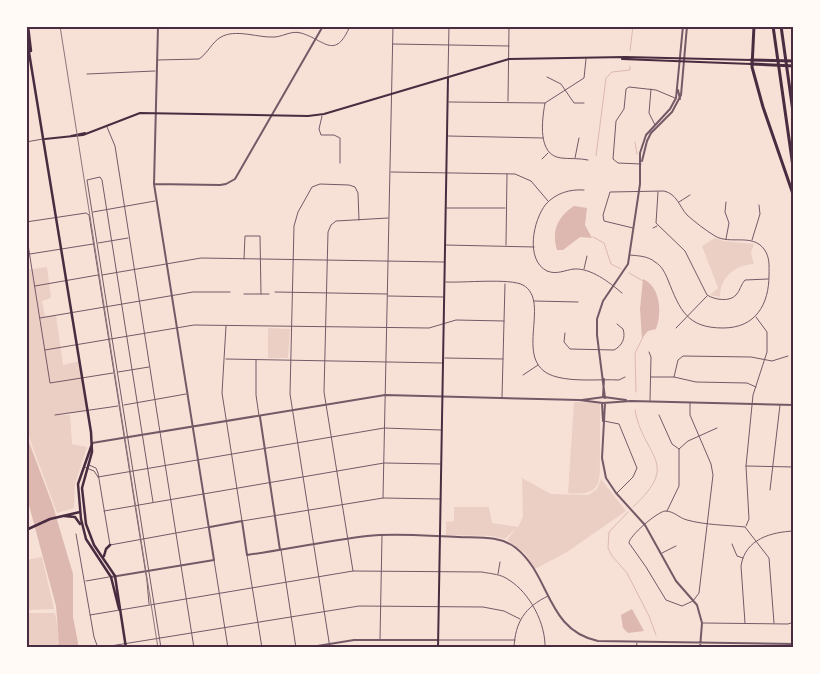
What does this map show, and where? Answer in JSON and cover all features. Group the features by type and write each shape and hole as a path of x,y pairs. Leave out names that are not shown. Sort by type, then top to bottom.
{"highway":[{"path":"754,26 751,62 763,107 794,197"},
{"path":"773,26 794,174"},
{"path":"781,26 794,118"},
{"path":"751,62 793,64"}],"main road":[{"path":"28,26 30,51 92,443 82,488 80,513 90,536 115,576 126,648"},
{"path":"45,139 71,136 107,127 140,113 272,116 322,115 509,59 586,58 679,62 751,62"},
{"path":"622,59 684,58 751,62"},
{"path":"438,648 448,77"},
{"path":"26,530 64,516 77,507 78,484 86,466"},
{"path":"78,499 84,535"},
{"path":"70,513 80,513"},
{"path":"64,516 80,513"},
{"path":"64,516 75,517 79,521 84,535 110,577 120,610"},
{"path":"104,558 105,551 110,544"}],"street":[{"path":"158,26 154,184 228,648"},
{"path":"154,184 220,185 231,182 238,174 323,26"},
{"path":"156,60 199,59 221,37 232,34 272,38 298,33 325,46 335,45 345,38 350,26"},
{"path":"383,498 393,26"},
{"path":"448,77 450,26"},
{"path":"508,102 509,26"},
{"path":"683,26 676,98 647,141 641,164 630,255 624,272 603,301 598,315 596,330 604,380 603,467 606,478 616,494 645,525 676,581 693,601 701,615 700,648"},
{"path":"656,126 672,112 680,99 687,26"},
{"path":"392,44 509,46"},
{"path":"448,102 545,103 584,78 586,58"},
{"path":"87,74 156,71"},
{"path":"547,77 561,84 574,103 584,104"},
{"path":"641,164 618,163 613,159 616,120 624,109 626,89 629,86 651,89 676,98"},
{"path":"678,88 680,99"},
{"path":"651,89 648,113 656,126"},
{"path":"545,103 543,138 549,152 560,158 588,160"},
{"path":"322,115 319,129 320,135 334,135 340,138 340,163"},
{"path":"107,127 115,146 194,648"},
{"path":"448,136 543,138"},
{"path":"575,158 579,138"},
{"path":"26,142 45,139"},
{"path":"542,159 549,152"},
{"path":"390,172 507,173 525,177 549,201"},
{"path":"506,246 507,173"},
{"path":"153,502 102,180 100,178 86,180 113,338 161,648"},
{"path":"330,648 290,394 295,221 307,193 312,187 320,184 349,185 355,188 358,194 359,220"},
{"path":"584,190 566,191 549,201 541,211 536,223 534,247 538,263 548,271 557,273 574,269 584,270 614,286 622,293"},
{"path":"630,255 650,258 660,265 678,303 687,317 704,326 723,328 738,326 756,317 766,300 769,279 768,254 761,246 752,241 725,240 714,235 690,217 670,193 615,190 609,193 603,216 604,222 634,228"},
{"path":"658,191 655,217 657,225 685,251 708,296 715,299 731,298 737,294 745,280 769,279"},
{"path":"678,202 690,195"},
{"path":"92,212 157,200"},
{"path":"725,240 729,223 725,212 726,202"},
{"path":"752,241 760,214 759,205"},
{"path":"446,208 506,208"},
{"path":"26,222 88,213 146,571 149,605"},
{"path":"353,571 326,406 324,361 328,232 331,225 336,221 389,218"},
{"path":"653,228 657,225"},
{"path":"26,232 50,383 114,372"},
{"path":"244,259 245,236 259,235 262,239 261,294"},
{"path":"97,243 129,238"},
{"path":"30,254 93,244"},
{"path":"446,245 534,247"},
{"path":"584,270 587,256"},
{"path":"102,275 201,258 445,262"},
{"path":"35,286 98,275"},
{"path":"445,282 505,282 524,286 531,293 534,301 533,351 538,364 556,377 604,380 619,380 625,377"},
{"path":"502,398 505,282"},
{"path":"40,318 199,292 230,292"},
{"path":"275,292 445,297"},
{"path":"244,294 270,294"},
{"path":"676,328 708,296"},
{"path":"534,301 578,302"},
{"path":"745,527 749,519 746,466 753,403 756,386 765,360 767,332 756,317"},
{"path":"45,350 177,327 226,325 433,328 456,320 504,321"},
{"path":"565,333 564,342 570,348 614,350 621,344 624,332 617,324"},
{"path":"226,325 222,391 262,648"},
{"path":"649,352 651,357 650,401"},
{"path":"674,377 678,360 683,356 751,357 776,361 788,356"},
{"path":"444,358 503,359"},
{"path":"225,359 386,361 444,364"},
{"path":"256,360 256,395 296,648"},
{"path":"523,375 538,364"},
{"path":"117,372 149,367"},
{"path":"651,377 674,377 696,382 742,383 756,386"},
{"path":"123,405 188,393"},
{"path":"92,443 385,396 794,405"},
{"path":"603,402 604,398"},
{"path":"579,400 604,398 631,401"},
{"path":"690,402 690,415 712,470 707,523 699,593 693,601 682,606 666,600 646,567 628,543 659,513 667,511 689,521 707,523 745,527 757,540 769,558 774,623"},
{"path":"770,490 780,404"},
{"path":"55,415 119,406"},
{"path":"659,415 672,444 679,450"},
{"path":"603,421 619,424 637,465 633,478 616,494"},
{"path":"98,477 331,439 384,428 442,430"},
{"path":"667,511 679,486 679,450 688,441 717,428"},
{"path":"104,511 384,463 442,464"},
{"path":"86,466 97,470 110,544 383,498 441,499"},
{"path":"746,466 794,467"},
{"path":"745,623 742,558 757,540 774,532 794,531"},
{"path":"76,534 95,645 98,648 225,626 359,606 494,608 520,619"},
{"path":"247,555 347,539 382,536 494,538 516,548 528,561 568,627 583,637 598,641 794,644"},
{"path":"380,640 382,536"},
{"path":"732,544 737,556 742,558"},
{"path":"661,553 676,546"},
{"path":"85,581 214,560"},
{"path":"498,574 500,562"},
{"path":"90,615 353,571 498,574 510,580 522,591 541,620 545,630 545,648"},
{"path":"514,648 520,619 531,605 548,596"},
{"path":"702,623 794,622"},
{"path":"305,648 380,640 515,640"},
{"path":"636,648 638,642"}],"shaded area":[{"path":"574,206 587,208 585,225 592,238 580,237 563,250 557,250 555,237 557,225 564,214"},
{"path":"715,238 724,241 754,244 751,253 754,264 741,267 730,273 723,284 720,297 710,295 718,288 702,246"},
{"path":"47,267 51,298 42,301 45,316 56,315 63,365 80,361 88,411 56,415 70,415 72,444 87,447 75,484 74,508 57,513 26,429 26,270"},
{"path":"643,279 649,283 657,294 659,316 656,329 648,331 642,338 640,309"},
{"path":"268,328 290,329 288,358 268,358"},
{"path":"574,402 600,403 600,469 598,483 589,492 568,493"},
{"path":"26,434 53,506 73,574 73,617 79,648 56,648 59,643 56,606 26,494"},
{"path":"522,478 551,494 589,495 597,489 601,479 626,511 567,552 535,569 526,554 507,540 517,527 505,539 492,536 446,535 446,522 454,521 454,507 489,507 492,523 518,527 523,517"},
{"path":"42,557 54,609 26,610 26,560"},
{"path":"632,609 644,631 628,633 623,628 621,615"},
{"path":"26,613 55,613 61,648 26,648"}],"waterway":[{"path":"163,29 166,26"},
{"path":"630,51 633,26"},
{"path":"596,156 606,78 612,72 630,70 630,66"},
{"path":"635,142 637,154"},
{"path":"593,237 604,243 611,264 621,269"},
{"path":"629,273 643,281"},
{"path":"636,392 635,353 643,337"},
{"path":"633,507 647,492 655,479 657,469 655,459 639,426 635,410"},
{"path":"628,512 609,532 608,548 612,556 627,573 649,616 656,635"}],"railway":[{"path":"60,26 158,648"}]}
